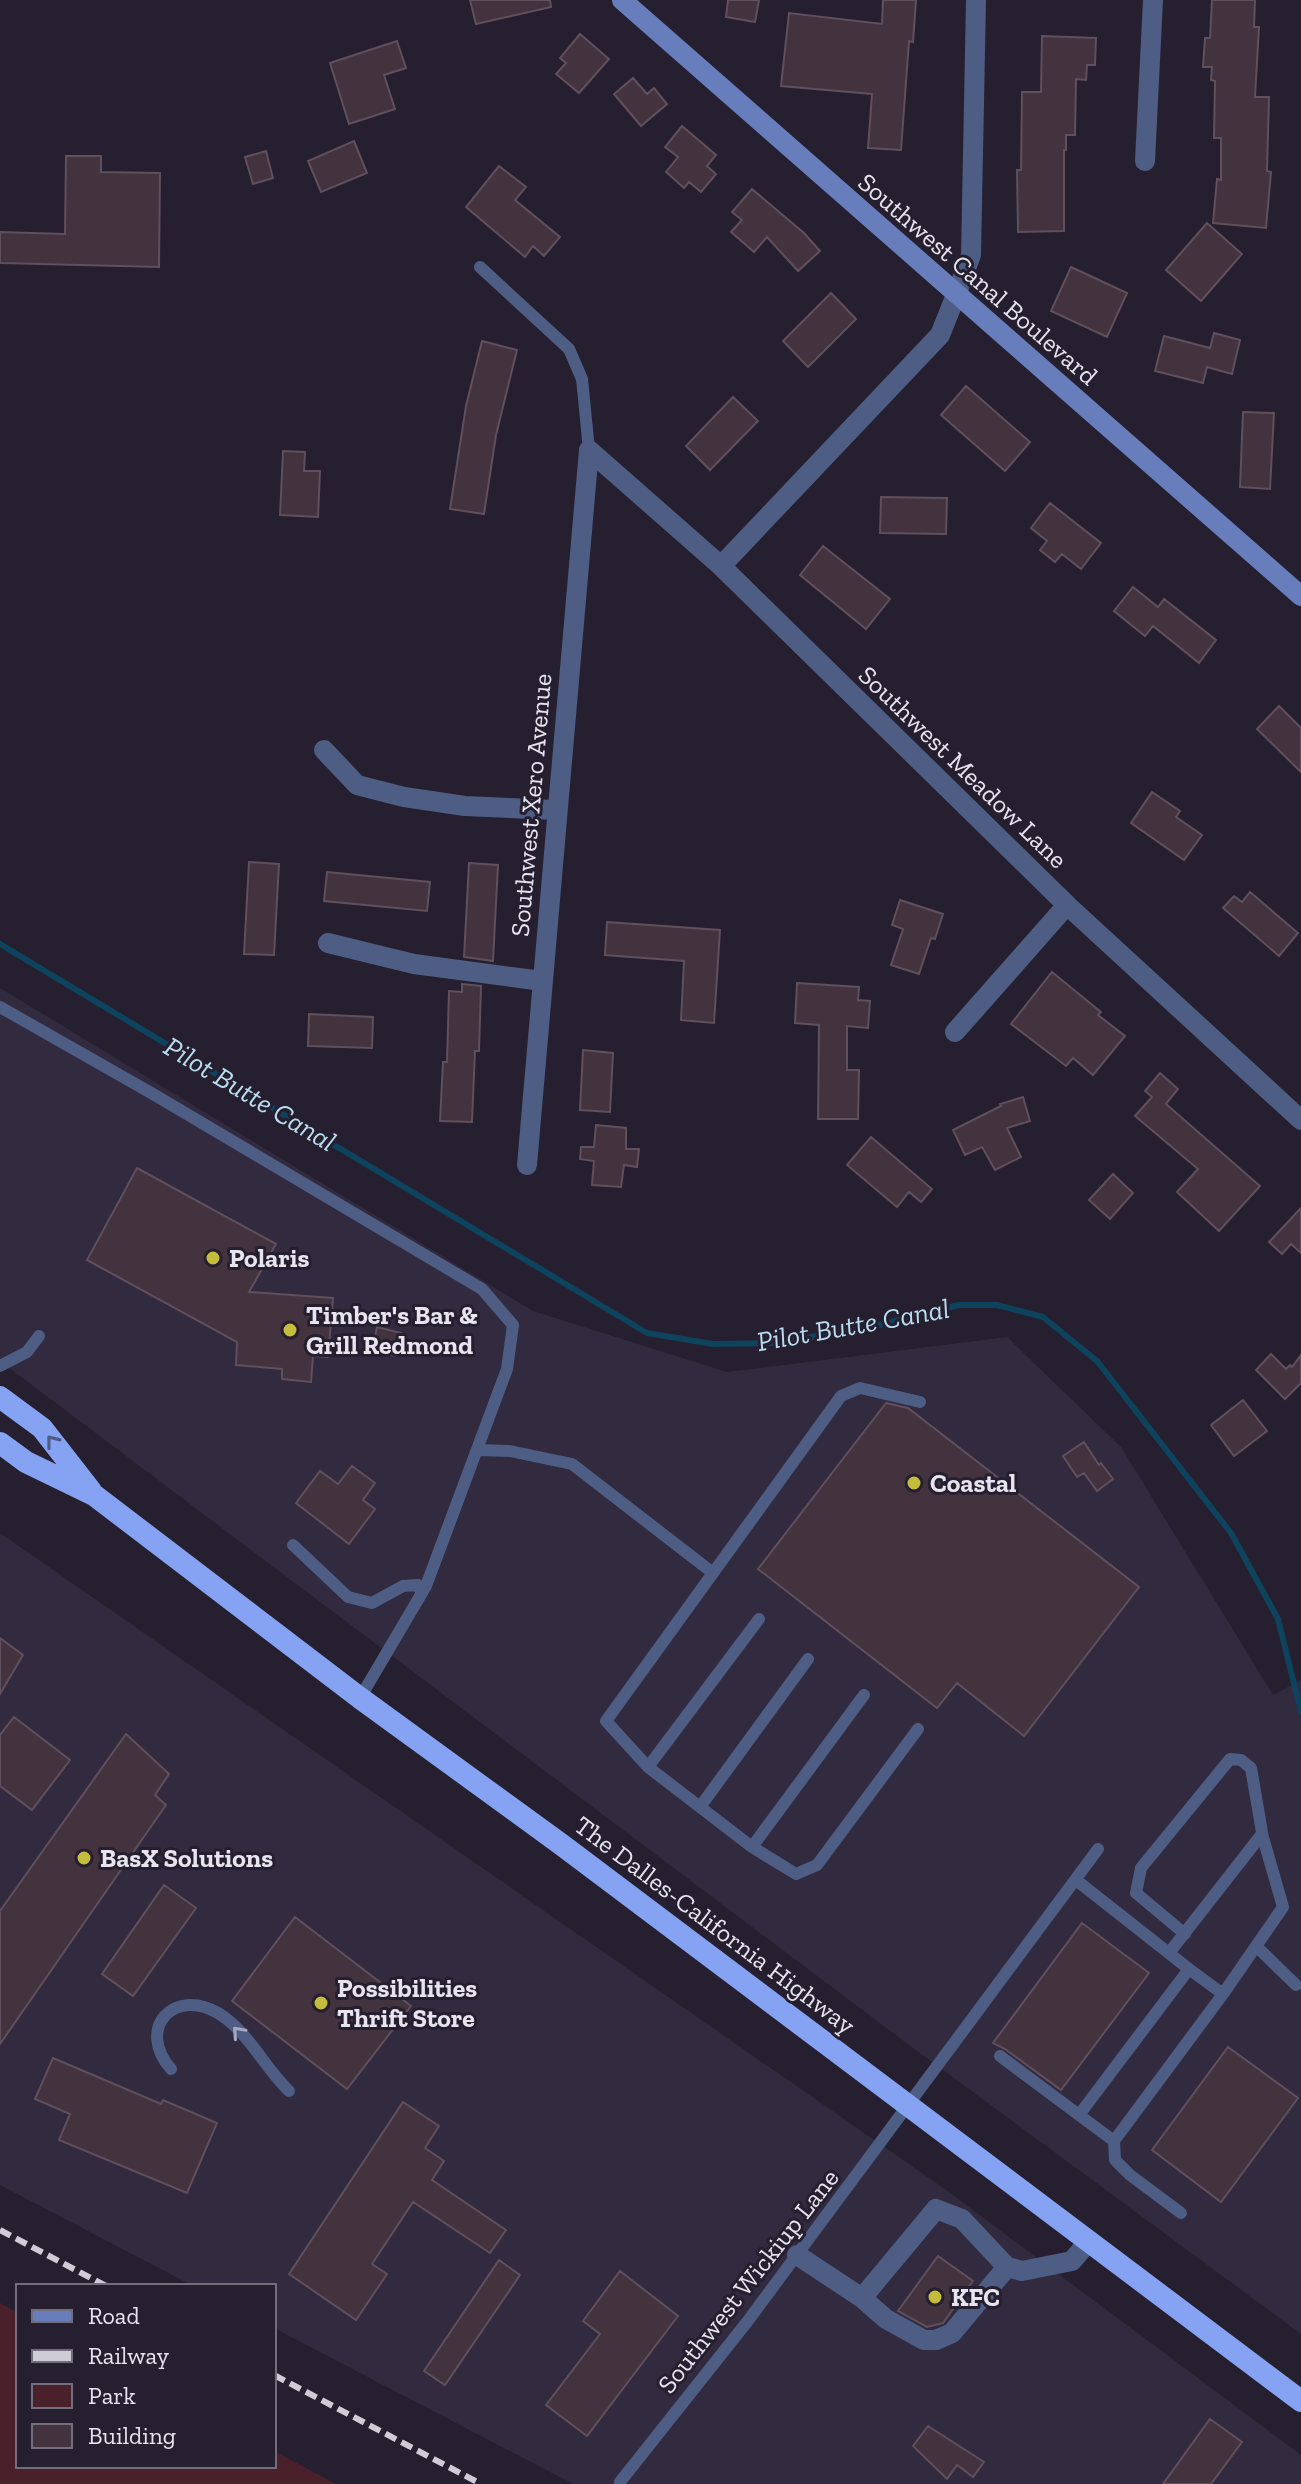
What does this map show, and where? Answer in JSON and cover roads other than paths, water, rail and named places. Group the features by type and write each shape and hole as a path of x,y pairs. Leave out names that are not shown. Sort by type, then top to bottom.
{"highway":[{"name":"The Dalles-California Highway","path":"0,1397 42,1428 94,1495"},
{"name":"The Dalles-California Highway","path":"0,1443 26,1462 94,1495 360,1698 562,1845 1301,2401"}],"main road":[{"name":"Southwest Canal Boulevard","path":"622,0 1301,596"}],"street":[{"path":"721,566 940,335 971,255 976,0"},
{"path":"1145,161 1153,0"},
{"name":"Southwest Meadow Lane","path":"589,450 721,566 1067,905 1301,1120"},
{"name":"Southwest Xero Avenue","path":"527,1165 589,450"},
{"path":"324,750 357,785 404,797 465,806 556,810"},
{"path":"955,1032 1067,905"},
{"path":"328,943 414,964 542,981"},
{"path":"862,2298 936,2209 962,2219 1007,2267 1022,2271 1072,2261 1089,2241"},
{"path":"797,2255 862,2298 886,2319 924,2340 936,2340 952,2333 1007,2267"}],"lane":[{"path":"480,267 569,349 582,379 589,450"},
{"path":"0,1007 482,1289 513,1325 507,1369 422,1593 360,1698"},
{"path":"0,1366 27,1352 39,1336"},
{"path":"918,1729 817,1865 796,1874 752,1847 648,1767 606,1721 841,1396 860,1388 920,1402"},
{"path":"477,1450 510,1451 572,1464 713,1573"},
{"path":"293,1545 348,1597 372,1603 403,1586 418,1585 422,1593"},
{"path":"648,1767 759,1619"},
{"path":"700,1807 808,1659"},
{"path":"752,1847 864,1695"},
{"path":"1181,2213 1115,2160 1114,2141 1283,1907 1263,1838 1251,1768 1241,1760 1230,1759 1141,1868 1136,1893 1185,1934"},
{"path":"1169,1953 1262,1834 1263,1838"},
{"name":"Southwest Wickiup Lane","path":"620,2482 797,2255 1098,1849"},
{"path":"1076,1880 1223,1994"},
{"path":"1256,1946 1296,1985"},
{"path":"1079,2115 1189,1969"},
{"path":"171,2069 157,2047 161,2019 181,2005 197,2005 214,2011 238,2029 275,2078 289,2091"},
{"path":"1000,2056 1114,2141"}],"waterway":[{"name":"Pilot Butte Canal","path":"0,944 647,1333 713,1344 774,1343 867,1328 959,1305 997,1305 1043,1317 1097,1361 1231,1533 1278,1619 1301,1712"}],"railway":[{"path":"0,2230 102,2284"},
{"path":"276,2376 481,2484"}],"place":[{"name":"Polaris","path":"213,1258"},
{"name":"Timber's Bar & Grill Redmond","path":"290,1330"},
{"name":"Coastal","path":"914,1483"},
{"name":"BasX Solutions","path":"84,1858"},
{"name":"Possibilities Thrift Store","path":"321,2003"},
{"name":"KFC","path":"935,2297"}]}
